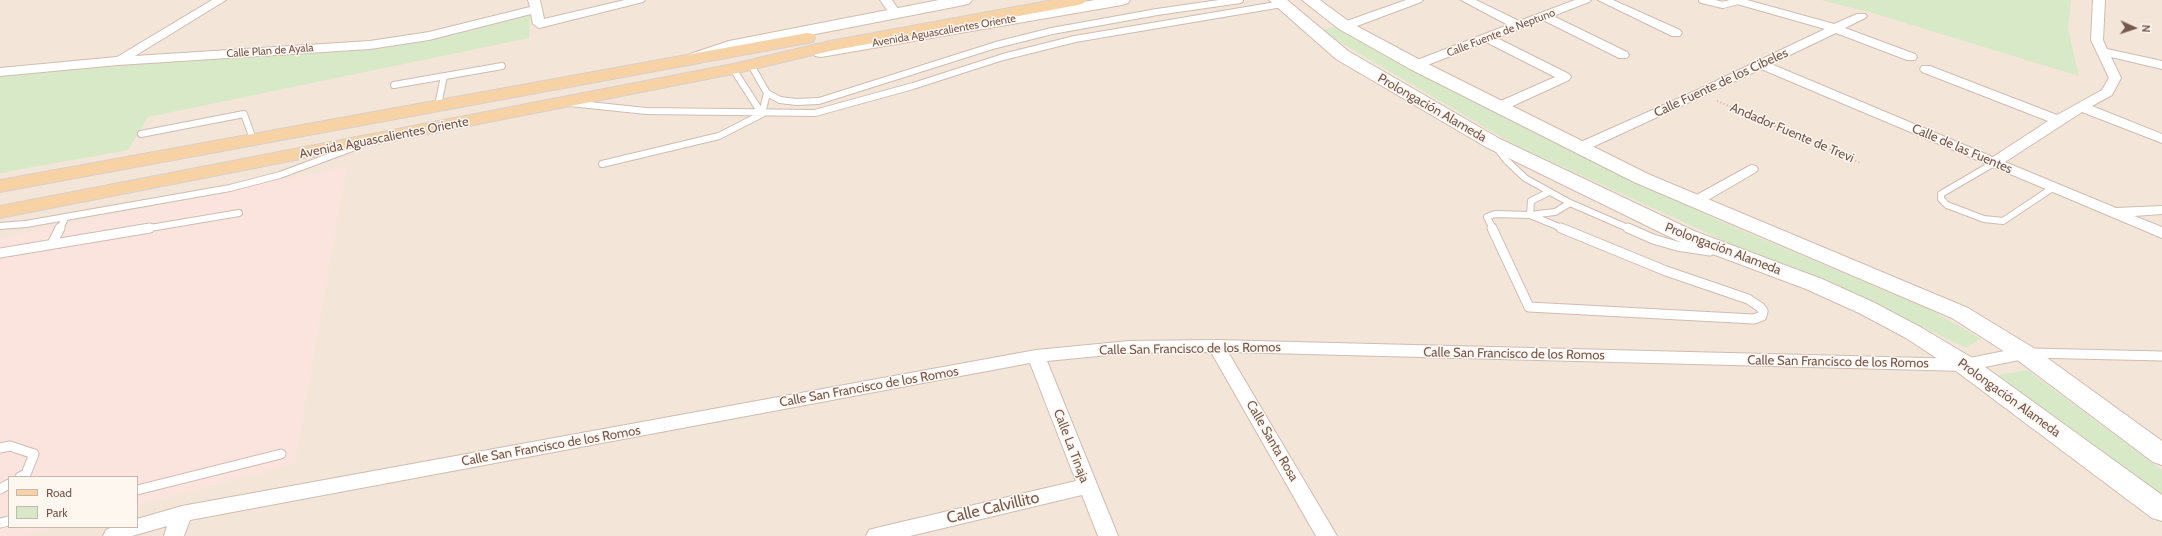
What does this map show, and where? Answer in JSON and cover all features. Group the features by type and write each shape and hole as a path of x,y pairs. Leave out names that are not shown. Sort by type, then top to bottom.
{"main road":[{"name":"Avenida Aguascalientes Oriente","path":"696,58 740,44 890,6 964,0"},
{"name":"Avenida Aguascalientes Oriente","path":"0,212 733,69 912,25 1023,0"},
{"name":"Avenida Aguascalientes Oriente","path":"0,186 696,58 1078,0"},
{"name":"Avenida Aguascalientes Oriente","path":"759,63 1122,0"},
{"path":"1310,0 1345,26 1416,65 1641,178 1960,313 2024,353 2162,455"},
{"name":"Prolongación Alameda","path":"1279,2 1342,55 1493,143 1634,212 1732,254 1814,284 1867,308 1914,334 1965,365 2162,510"}],"street":[{"path":"118,61 220,0"},
{"path":"535,4 539,24 639,0"},
{"path":"1345,26 1418,0"},
{"path":"1467,0 1519,26"},
{"name":"Calle Fuente de Neptuno","path":"1416,65 1585,0"},
{"path":"1604,0 1676,33"},
{"path":"1994,163 2080,106 2107,92 2115,78 2099,46 2099,0"},
{"path":"1736,1 1834,28 1911,57"},
{"name":"Calle Plan de Ayala","path":"0,72 118,61 370,45 429,36 535,4"},
{"path":"1544,16 1623,55"},
{"name":"Calle Fuente de los Cibeles","path":"1579,148 1762,65 1834,28 1861,16"},
{"path":"1487,38 1565,77 1499,107"},
{"path":"2099,46 2162,65"},
{"name":"Calle de las Fuentes","path":"1762,65 2162,233"},
{"path":"1926,69 2058,120"},
{"path":"2080,106 2162,139"},
{"path":"1696,202 1751,169"},
{"path":"2115,212 2162,210"},
{"name":"Calle San Francisco de los Romos","path":"138,527 182,514 1036,356 1129,347 1216,346 1965,365 2024,353"},
{"name":"Calle Santa Rosa","path":"1216,346 1327,536"},
{"name":"Calle La Tinaja","path":"1036,356 1108,536"},
{"name":"Calle Calvillito","path":"876,536 1087,486"},
{"path":"174,536 182,514"},
{"name":"Calle San Francisco de los Romos","path":"113,536 133,528"}],"lane":[{"path":"767,93 780,100 807,102 837,97 996,45 1052,31 1157,12 1240,0"},
{"path":"1702,0 1723,6 1736,1"},
{"path":"567,102 646,111 802,114 828,111 1003,57 1075,40 1279,2"},
{"path":"1157,12 1165,23"},
{"path":"602,164 719,136 762,114 767,93 759,63"},
{"path":"394,85 502,66"},
{"path":"733,69 762,114"},
{"path":"908,74 913,86"},
{"path":"438,105 444,76"},
{"path":"802,114 807,102"},
{"path":"141,134 244,114 253,139"},
{"path":"0,226 65,218 230,188 280,175 376,139"},
{"path":"1493,143 1506,160 1525,178 1570,203 1653,239 1677,246 1732,254"},
{"path":"1994,163 1941,194 1941,199 1947,205 1984,220 2003,221 2054,187"},
{"path":"1530,215 1531,201 1549,192"},
{"path":"1530,215 1666,271 1748,299 1760,307 1763,311 1762,316 1754,319 1529,307 1487,217 1495,214 1530,215 1555,212 1570,203"},
{"path":"0,253 239,213"},
{"path":"52,244 65,218"},
{"name":"Calle San Francisco de los Romos","path":"2024,353 2162,356"},
{"path":"0,448 10,446 34,454 26,474 22,476"},
{"path":"138,490 281,454"}],"path":[{"name":"Andador Fuente de Trevi","path":"1700,94 1861,163"}],"shaded area":[{"path":"0,0 2162,0 2162,536 0,536"},
{"path":"347,167 295,464 138,505 138,476 8,476 8,528 51,528 21,536 0,536 0,238"}],"green space":[{"path":"1821,0 2071,0 2068,29 2079,76 1869,12"},
{"path":"530,15 529,38 148,117 128,150 0,173 0,77 126,65 381,48 429,41"},
{"path":"1338,25 1474,101 1566,148 1731,226 1931,310 1981,339 1966,348 1865,299 1729,243 1515,145 1321,31"},
{"path":"2027,370 2162,470 2162,497 1998,375"}]}
